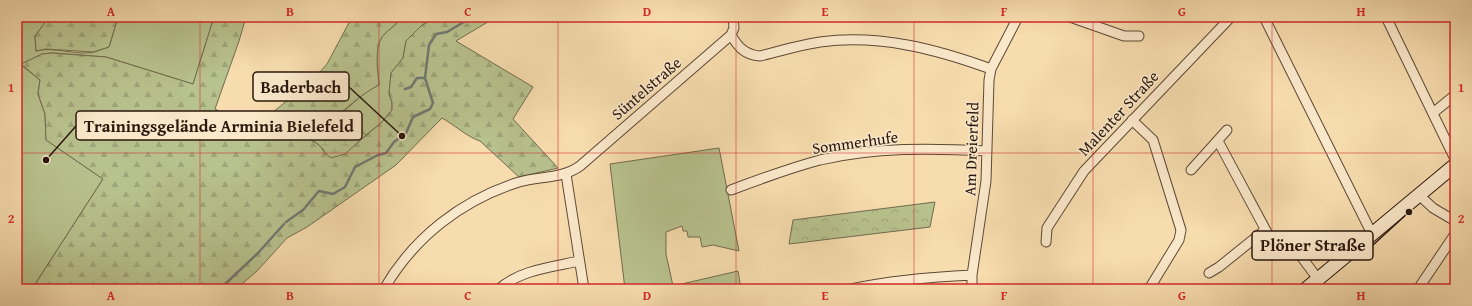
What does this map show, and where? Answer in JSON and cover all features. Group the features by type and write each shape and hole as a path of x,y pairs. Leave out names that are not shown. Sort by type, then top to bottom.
{"street":[{"path":"733,17 734,28 731,35 737,45 752,55 760,56 821,42 865,40 926,48 991,69"},
{"name":"Am Dreierfeld","path":"972,289 972,275 984,200 987,151 988,86 991,69 1018,17"},
{"path":"1070,17 1124,36 1139,36"},
{"name":"Malenter Straße","path":"1046,242 1047,228 1080,176 1231,17"},
{"path":"1264,17 1372,234"},
{"path":"1386,17 1455,159"},
{"name":"Süntelstraße","path":"566,174 580,166 731,35"},
{"path":"1433,113 1455,94"},
{"path":"1132,120 1153,140 1181,230 1180,240 1149,289"},
{"path":"1191,170 1227,130"},
{"path":"1218,140 1270,238 1297,251 1318,279"},
{"name":"Sommerhufe","path":"731,190 790,168 822,160 856,155 930,149 987,151"},
{"path":"1306,289 1455,165"},
{"path":"384,289 413,248 425,236 455,212 502,188 521,182 566,174 584,289"},
{"path":"1420,194 1433,208 1455,221"},
{"path":"1209,273 1219,267 1265,230"},
{"path":"1418,289 1455,234"},
{"path":"499,289 515,278 532,271 579,261"},
{"path":"851,289 887,281 921,277 972,275"}],"green space":[{"path":"17,17 49,17 35,36 36,51 51,50 87,53 96,52 109,47 118,17 214,17 193,84 106,57 52,53 42,54 21,65 40,80 38,94 45,114 46,140 103,179 32,289 17,289"},
{"path":"49,17 118,17 109,47 93,52 46,49 36,51 35,36"},
{"path":"214,17 246,17 215,109 262,134 273,112 313,80 327,64 352,17 402,17 384,34 380,42 377,54 379,85 361,96 328,123 310,133 307,139 318,144 325,154 345,153 381,123 392,110 392,102 389,94 391,73 403,58 406,41 422,25 437,17 496,17 456,41 533,87 513,119 558,168 519,177 480,141 471,137 442,118 396,165 307,227 287,238 257,271 236,289 32,289 103,179 46,140 45,114 38,94 40,80 21,64 42,54 52,53 106,57 193,84"},
{"path":"402,17 437,17 422,25 406,41 403,58 391,73 389,94 392,102 392,110 381,123 366,135 343,112 368,90 379,85 377,54 379,42 384,34"},
{"path":"343,112 366,135 345,154 331,158 318,144 307,137 303,132 319,129"},
{"path":"719,148 739,251 713,245 702,247 700,237 688,237 687,231 683,231 682,226 666,232 666,254 673,286 738,271 741,289 625,289 610,164"},
{"path":"935,202 930,227 789,244 793,220"}],"waterway":[{"path":"286,222 303,210 319,191 333,194 345,187 355,167 378,155 386,153 394,142 406,133 413,117 430,109 433,103 425,78 429,45 436,34 447,32 472,17"},
{"path":"405,89 411,87 417,78 425,78"},
{"path":"220,289 258,253 284,224"}],"place":[{"name":"Baderbach","path":"402,136"},
{"name":"Trainingsgelände Arminia Bielefeld","path":"46,160"},
{"name":"Plöner Straße","path":"1409,212"}]}
